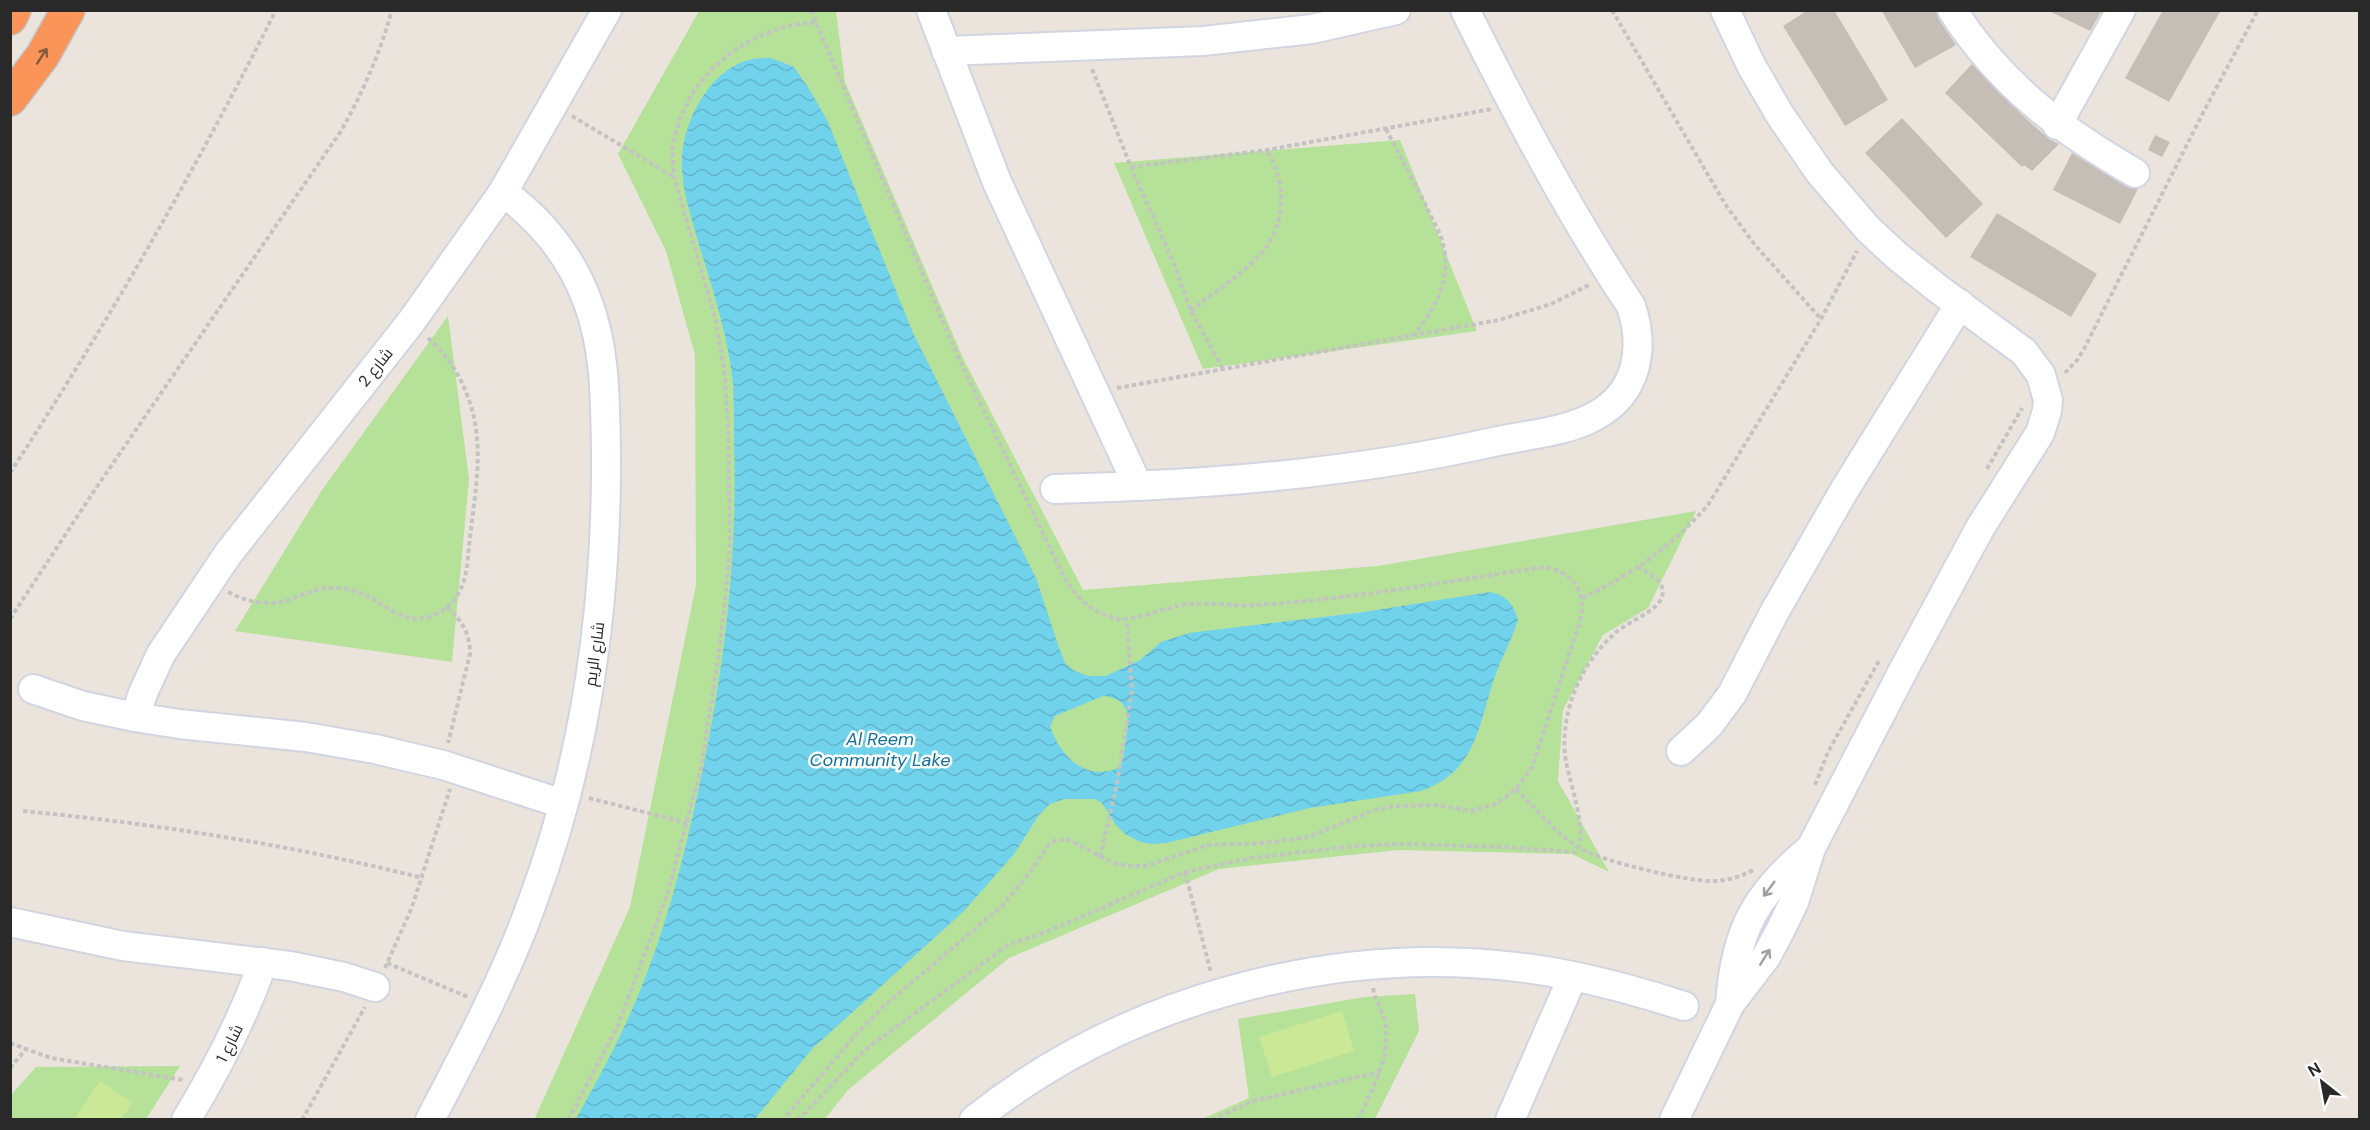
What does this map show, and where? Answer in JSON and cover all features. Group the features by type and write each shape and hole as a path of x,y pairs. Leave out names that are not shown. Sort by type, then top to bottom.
{"highway":[{"path":"10,18 14,10"},
{"path":"10,99 43,55 68,10"}],"street":[{"name":"شارع 2","path":"135,717 161,654 245,530 411,322 503,192 607,10"},
{"path":"931,10 998,182 1138,486"},
{"path":"946,51 1148,45 1258,36 1312,29 1395,10"},
{"path":"1055,489 1274,477 1400,460 1564,427 1595,416 1612,404 1626,387 1635,368 1639,347 1638,326 1631,306 1559,191 1512,105 1465,10"},
{"path":"1674,1119 1730,1004 1733,969 1751,916 1767,891 1787,867 1811,848 1950,583 2045,423 2047,411 2046,394 2041,375 2024,352 1913,270 1868,229 1842,200 1799,145 1751,65 1725,10"},
{"path":"1952,10 1993,65 2024,96 2057,125 2089,147 2135,173"},
{"path":"2057,125 2121,10"},
{"name":"شارع الريم","path":"430,1119 513,951 549,855 591,678 599,621 606,502 605,388 597,329 588,300 575,273 541,224 525,208 503,192"},
{"path":"1681,751 1709,725 1732,694 1816,540 1875,439 1960,304"},
{"path":"33,688 83,706 135,717 317,738 375,749 564,798"},
{"path":"10,922 123,946 262,962 317,971 381,975"},
{"name":"شارع 1","path":"186,1119 208,1084 240,1024 262,962"},
{"path":"974,1119 1028,1081 1103,1039 1142,1021 1216,994 1322,972 1423,962 1474,963 1573,976 1623,987 1684,1006"},
{"path":"1510,1119 1573,976"}],"path":[{"path":"10,473 96,337 151,243 276,10"},
{"path":"10,619 96,488 341,131 363,91 392,10"},
{"path":"783,1119 884,1006 1002,906 1030,872 1048,845 1054,841 1067,839 1114,863 1146,866 1208,845 1266,843 1308,837 1375,810 1395,806 1438,805 1471,811 1495,804 1516,789 1532,766 1582,614 1582,598 1577,586 1569,576 1557,569 1544,567 1352,595 1258,605 1190,604 1158,610 1127,620 1113,618 1089,606 1074,592 1063,574 957,355 812,10"},
{"path":"1612,10 1730,211 1755,245 1821,319"},
{"path":"568,1119 618,1024 668,892 701,768 722,625 730,544 729,442 724,377 716,321 674,177 672,146 680,118 693,92 712,69 734,50 759,36 787,26 816,22"},
{"path":"1083,46 1131,167 1174,264 1191,311 1223,369"},
{"path":"554,105 674,177"},
{"path":"1131,167 1267,150 1512,105"},
{"path":"1386,129 1441,236 1446,256 1445,277 1439,298 1431,314 1413,336"},
{"path":"1191,311 1259,255 1273,235 1281,213 1282,188 1276,165 1267,150"},
{"path":"1582,598 1639,567 1676,539 1708,505 1821,319 1868,229"},
{"path":"1095,392 1413,336 1526,313 1576,292 1610,273"},
{"path":"208,583 252,603 286,601 318,589 341,588 364,595 384,608 406,617 428,617 447,607 456,598 465,576 478,471 476,427 463,386 453,366 440,348 411,322"},
{"path":"798,1119 866,1049 1008,945 1051,930 1185,872 1252,858 1355,846 1405,844 1575,852 1579,848 1581,832 1565,755 1565,728 1570,700 1597,650 1617,630 1659,604 1662,588 1659,580 1639,567"},
{"path":"302,1119 381,975 423,878 453,780 439,776 470,654 470,645 465,628 447,607"},
{"path":"1100,857 1122,758 1132,691 1127,620"},
{"path":"1516,789 1567,839 1579,848 1600,857 1698,880 1727,880 1741,877 1761,865"},
{"path":"564,798 687,823"},
{"path":"23,811 134,822 222,835 343,858 423,878"},
{"path":"1185,872 1216,994"},
{"path":"1358,1119 1380,1072 1386,1050 1385,1021 1374,994 1371,966"},
{"path":"381,975 488,1005"},
{"path":"10,1043 51,1058 208,1084"},
{"path":"10,1068 25,1050"},
{"path":"1212,1119 1253,1101 1380,1072"}],"green space":[{"name":"Al Reem Community Lake","path":"699,11 836,11 845,82 963,358 1083,590 1378,566 1696,511 1648,608 1603,635 1563,710 1558,781 1609,872 1572,854 1398,850 1219,869 1009,958 848,1090 825,1119 534,1120 630,907 696,585 695,355 666,251 618,154"},
{"path":"1400,140 1477,331 1203,369 1114,163"},
{"path":"448,316 469,479 452,662 235,631 322,490"},
{"path":"1415,994 1419,1031 1375,1119 1200,1120 1249,1098 1238,1019 1364,997"},
{"path":"1342,1011 1354,1051 1272,1077 1259,1037"},
{"path":"180,1066 146,1119 11,1120 11,1095 36,1067"},
{"path":"100,1081 133,1103 121,1119 74,1119"}],"water":[{"name":"Al Reem Community Lake","path":"771,58 794,67 828,122 913,333 1036,578 1065,663 1073,670 1088,676 1106,676 1140,660 1161,642 1189,633 1357,613 1490,592 1508,601 1518,620 1495,677 1471,749 1463,762 1438,783 1421,791 1310,808 1166,843 1152,844 1140,842 1125,834 1116,825 1102,803 1094,799 1064,799 1050,804 1039,815 1014,854 964,911 812,1049 755,1119 576,1119 626,1023 650,966 669,907 708,744 727,615 734,528 733,383 723,328 684,190 682,160 684,145 694,113 712,84 738,64 753,59","holes":["1103,696 1113,698 1124,706 1128,720 1122,762 1119,767 1108,771 1092,771 1083,768 1062,750 1050,726 1055,716"]}],"building":[{"path":"1808,10 1834,10 1888,100 1845,126 1783,26"},
{"path":"1881,10 1936,10 1939,20 1956,45 1915,68"},
{"path":"2047,10 2102,10 2090,31"},
{"path":"2163,10 2221,10 2169,102 2125,78"},
{"path":"1972,64 2022,115 2049,139 2059,144 2032,171 2024,165 2022,167 1945,93"},
{"path":"1902,118 1983,204 1946,238 1865,153"},
{"path":"2155,135 2170,142 2162,157 2148,150"},
{"path":"2072,153 2127,187 2138,189 2120,224 2053,190"},
{"path":"1997,213 2097,274 2071,317 1970,257"}]}
